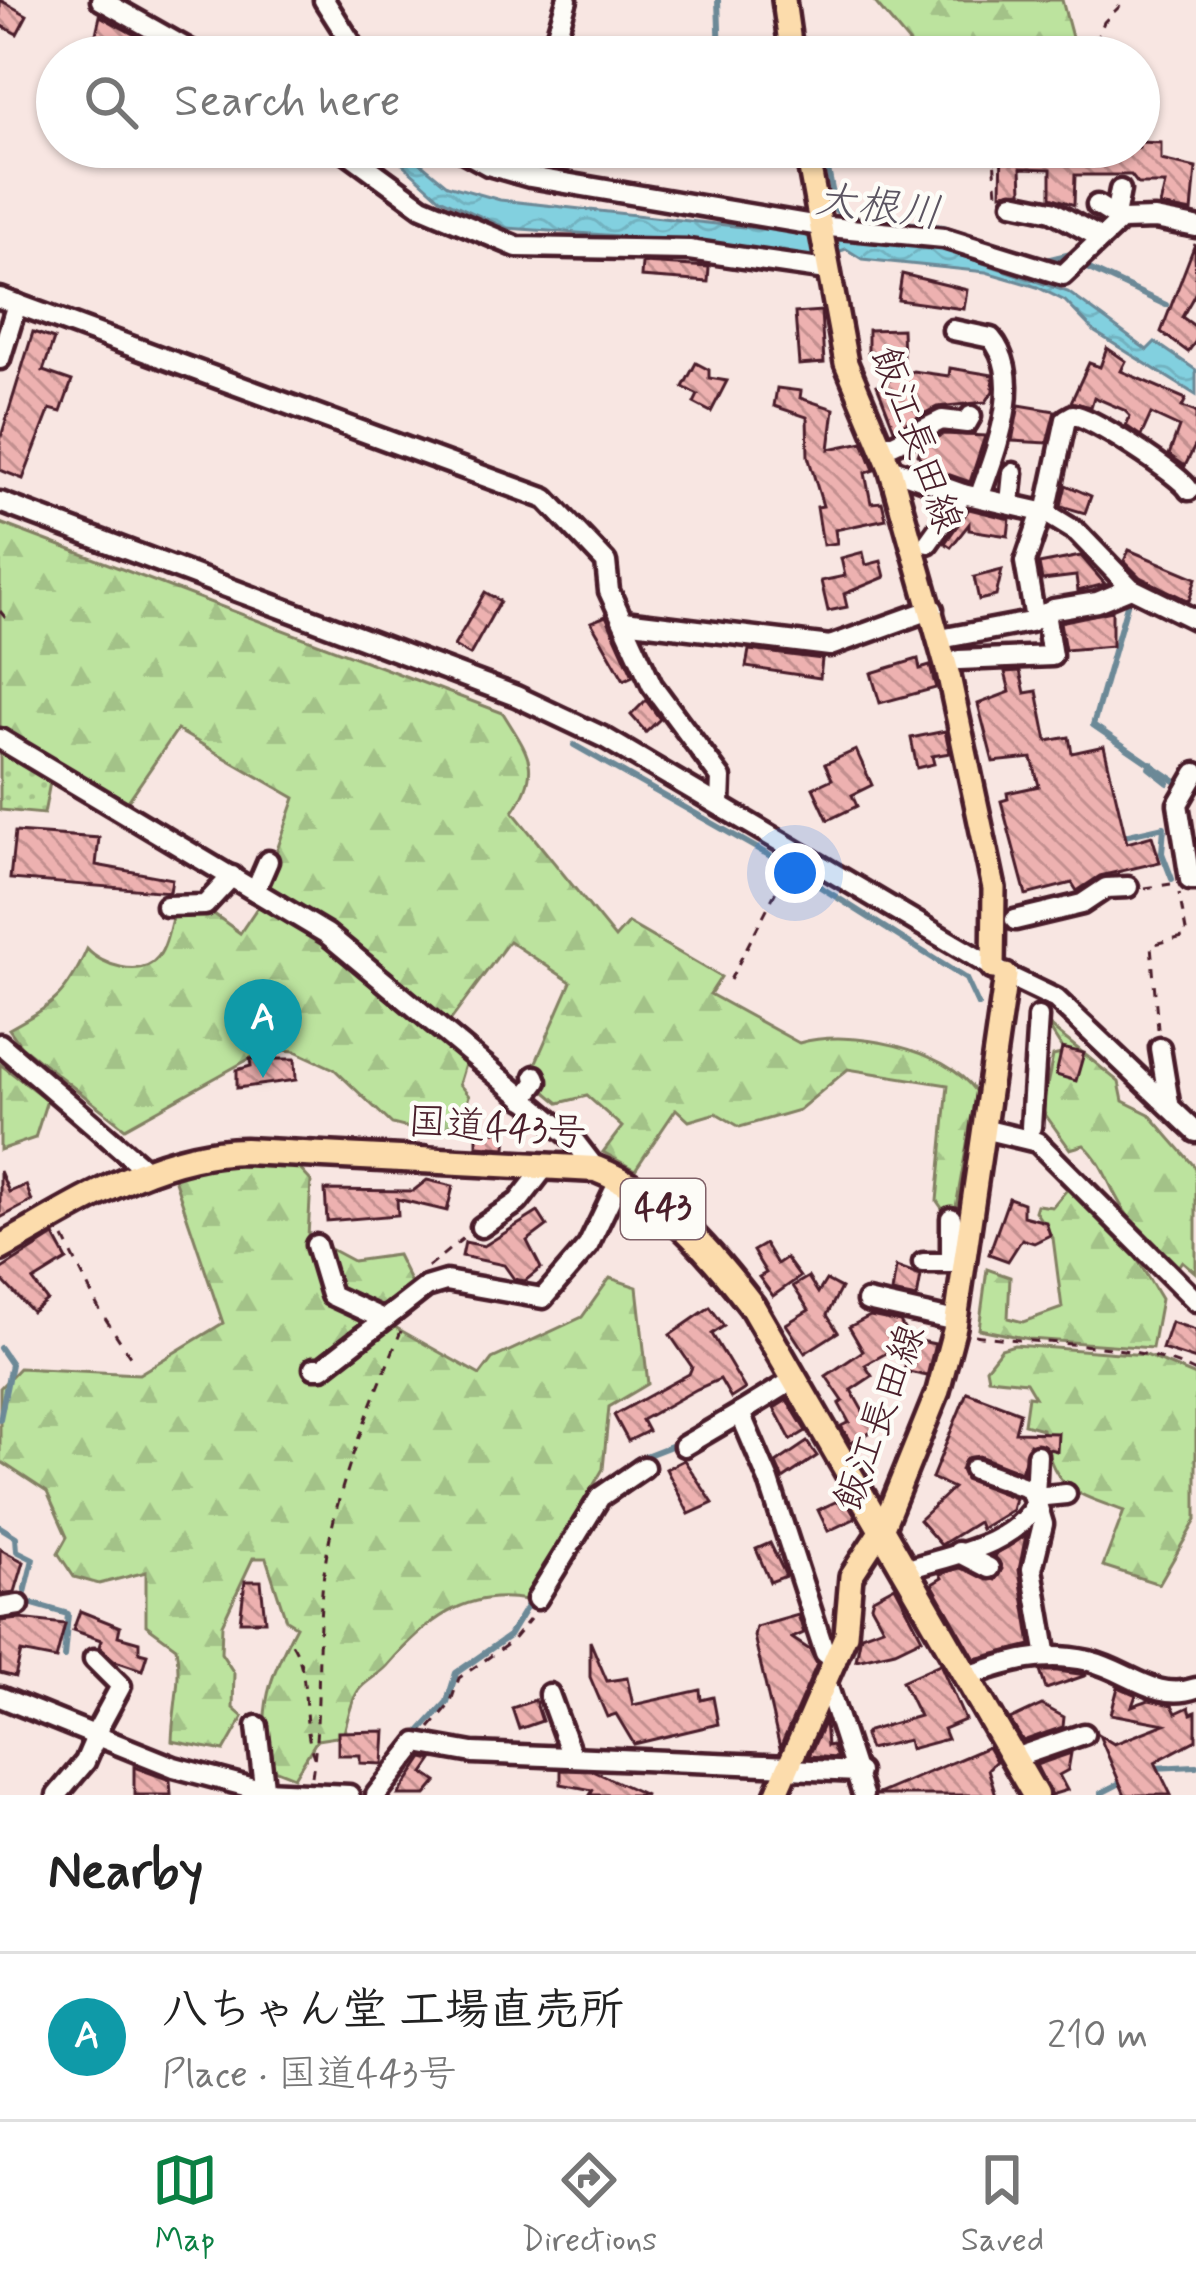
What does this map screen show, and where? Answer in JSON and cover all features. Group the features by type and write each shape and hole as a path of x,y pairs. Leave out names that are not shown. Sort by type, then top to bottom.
{"highway":[{"name":"国道443号","path":"0,1248 147,1171 199,1154 244,1151 596,1169 620,1179 715,1257 795,1379 1035,1795"}],"main road":[{"path":"784,0 789,36"},
{"name":"飯江長田線","path":"776,1795 836,1661 846,1634 851,1576 883,1527 930,1413 954,1326 958,1263 987,1130 999,972 994,888 933,609 890,468 846,363 809,168"}],"street":[{"path":"101,0 165,36"},
{"path":"324,0 347,36"},
{"path":"556,36 567,0"},
{"path":"369,168 422,206 518,247 689,250 825,265"},
{"path":"504,168 819,230 944,238 1063,275 1118,218 1120,190"},
{"path":"516,173 518,168"},
{"path":"1013,203 1052,211 1099,237"},
{"path":"1096,205 1118,218 1196,227"},
{"path":"0,359 9,301 546,500 598,548 606,562 609,591 652,685 721,778 720,804"},
{"path":"928,543 971,495 1002,421 1006,382 991,338 953,330"},
{"path":"958,660 1052,656 1025,562 1044,512 1066,419 1073,415 1091,420 1118,442 1168,467 1189,490"},
{"path":"880,444 893,444 942,421 967,423 971,416"},
{"path":"890,468 971,495 1044,512 1077,532 1131,588 1196,620"},
{"path":"1010,503 1013,473"},
{"path":"0,502 516,696 605,738 999,972 1056,999 1196,1132"},
{"path":"940,639 1131,588"},
{"path":"624,621 830,646 933,609"},
{"path":"3,742 204,857 386,978 572,1138 596,1169"},
{"path":"1188,881 1178,804 1196,773"},
{"path":"174,858 204,857"},
{"path":"255,891 268,861"},
{"path":"166,906 206,904 232,876"},
{"path":"1016,920 1082,904 1106,888 1128,887"},
{"path":"1031,1127 1038,1017"},
{"path":"1,1043 147,1171"},
{"path":"1160,1048 1169,1102"},
{"path":"524,1099 537,1081 535,1076"},
{"path":"987,1130 1037,1142 1196,1301"},
{"path":"482,1227 518,1202 545,1166"},
{"path":"314,1368 322,1368 383,1319 446,1281 503,1287 529,1298 543,1298 559,1286 588,1246 620,1179"},
{"path":"923,1263 958,1263 951,1218"},
{"path":"316,1245 331,1294 383,1319"},
{"path":"867,1301 954,1326"},
{"path":"684,1446 795,1379"},
{"path":"740,1412 769,1481 826,1653 836,1661"},
{"path":"908,1569 1017,1528 1035,1497 1037,1455"},
{"path":"537,1599 599,1497 644,1467"},
{"path":"974,1469 1030,1490 1035,1497 1043,1524 1032,1559 1034,1602 1047,1657"},
{"path":"1035,1497 1066,1495"},
{"path":"958,1552 989,1568"},
{"path":"968,1676 1028,1655 1096,1663 1164,1693 1196,1688"},
{"path":"57,1795 85,1762 121,1686 94,1659"},
{"path":"827,1684 859,1772 862,1795"},
{"path":"549,1694 572,1757"},
{"path":"0,1697 94,1738 264,1793 310,1790 349,1795"},
{"path":"257,1726 264,1793"},
{"path":"1014,1758 1084,1734"},
{"path":"376,1795 417,1743 473,1753 859,1772"}],"path":[{"path":"1098,36 1104,22 1126,0"},
{"path":"995,168 997,196 1013,203"},
{"path":"0,611 8,621"},
{"path":"730,980 791,862"},
{"path":"1128,887 1188,881 1187,936 1151,945 1160,1048"},
{"path":"56,1217 90,1294 134,1362"},
{"path":"310,1790 326,1555 348,1469 430,1262 482,1227"},
{"path":"954,1326 1051,1347 1142,1351 1196,1372"},
{"path":"417,1743 450,1704 459,1678 512,1642 537,1599"},
{"path":"292,1644 302,1671 303,1732 314,1758"}],"green space":[{"path":"873,0 1062,0 1072,36 903,36"},
{"path":"0,523 503,713 529,761 528,784 513,812 615,938 628,923 721,977 710,994 799,1043 844,1038 895,1045 942,1064 976,1092 953,1224 937,1201 948,1085 848,1069 799,1110 740,1127 716,1113 689,1121 676,1109 635,1170 603,1152 622,1127 587,1096 559,1103 529,1078 571,982 509,941 447,1025 360,949 265,885 295,798 177,730 126,804 0,731"},
{"path":"0,749 51,777 44,814 0,810"},
{"path":"261,902 341,950 467,1058 459,1084 469,1096 462,1117 435,1135 392,1124 334,1069 295,1051 267,1049 125,1128 21,1046 9,1029 57,998 87,949 111,964 142,967 161,952 174,910 206,908 240,933"},
{"path":"1046,1023 1119,1082 1123,1101 1149,1114 1196,1168 1196,1273 1182,1261 1177,1268 1142,1233 1091,1152 1084,1145 1070,1149 1042,1110 1053,1056 1065,1053"},
{"path":"0,1064 47,1100 35,1138 0,1150"},
{"path":"216,1164 298,1167 311,1181 308,1237 353,1261 397,1255 412,1285 395,1302 393,1326 480,1375 492,1359 582,1317 610,1278 637,1287 648,1384 609,1407 603,1469 526,1600 484,1599 431,1623 361,1687 343,1736 317,1740 294,1777 266,1766 268,1693 296,1626 286,1620 266,1558 253,1558 222,1624 221,1653 234,1673 233,1708 243,1717 224,1751 172,1741 178,1659 176,1647 146,1625 146,1572 99,1584 74,1577 58,1553 67,1537 47,1492 0,1461 0,1388 19,1368 139,1374 223,1323 173,1175"},
{"path":"1070,1186 1134,1254 1161,1299 1152,1348 1029,1339 979,1329 987,1269 1010,1277 1008,1318 1023,1322 1062,1308 1053,1238 1035,1211 1037,1205 1052,1207"},
{"path":"1014,1345 1146,1355 1196,1376 1196,1520 1159,1584 1103,1566 1124,1511 1077,1492 1059,1476 1042,1429 1024,1424 1028,1396 1035,1397 1026,1382 988,1378 986,1368 1001,1349"}],"water":[{"name":"大根川","path":"407,168 426,168 447,185 500,200 942,249 1068,292 1147,350 1155,342 1196,370 1196,395 1095,332 1065,301 986,272 862,259 846,249 813,261 689,241 507,228 440,198"}],"building":[{"path":"0,0 27,15 17,34 0,25"},
{"path":"100,16 137,36 95,36"},
{"path":"1161,143 1161,160 1196,168 1192,212 1160,206 1165,184 1138,184 1131,175 1075,175 1074,205 1051,197 1051,169 1021,168 1160,168"},
{"path":"1002,168 1021,168 1022,191 1001,193"},
{"path":"1195,244 1196,292 1182,317 1196,327 1196,341 1188,352 1161,332"},
{"path":"642,263 709,267 708,282 641,277"},
{"path":"902,274 967,290 964,309 898,300"},
{"path":"821,311 824,363 799,365 795,313"},
{"path":"902,329 903,357 875,359 875,353 868,353 868,330"},
{"path":"33,332 54,339 43,371 72,381 61,412 50,409 23,479 0,470 0,440"},
{"path":"1107,348 1126,361 1121,371 1186,399 1182,407 1196,412 1196,444 1185,466 1169,455 1179,427 1151,414 1141,436 1126,426 1130,416 1124,410 1094,397 1091,407 1071,402 1089,363 1100,367"},
{"path":"696,363 709,370 709,378 727,381 711,412 694,403 698,395 683,387"},
{"path":"950,368 993,375 993,391 986,402 937,407 894,429 877,385 913,371 949,376"},
{"path":"777,388 801,391 800,398 834,409 829,449 863,442 874,470 865,473 871,503 882,502 886,519 835,530 837,543 823,545 817,507 823,506 808,456 807,417 774,406"},
{"path":"1019,405 1055,411 1047,443 1012,441"},
{"path":"944,434 985,436 970,482 930,468 918,455 922,445"},
{"path":"1066,485 1091,496 1085,513 1061,506"},
{"path":"969,509 1010,519 1008,536 969,530 969,524 951,547 945,543"},
{"path":"1129,550 1196,578 1189,601 1140,577 1124,561"},
{"path":"863,552 866,565 881,561 885,577 844,594 847,607 828,611 821,581 845,576 841,558"},
{"path":"1081,556 1105,584 1078,591 1076,576 1042,580 1039,564"},
{"path":"1002,570 996,596 979,600 974,577"},
{"path":"485,592 500,601 470,655 454,646"},
{"path":"1112,611 1112,646 1065,650 1060,622"},
{"path":"606,616 633,676 624,680 591,622"},
{"path":"749,650 822,659 820,678 746,667"},
{"path":"918,659 920,669 930,666 936,688 880,703 871,673"},
{"path":"1020,671 1025,693 1037,691 1047,741 1069,737 1072,753 1104,746 1127,843 1152,836 1160,862 1100,876 1077,891 1072,883 1026,895 1001,801 1008,799 1007,793 1039,786 1032,758 993,762 978,704 1010,692 1005,672"},
{"path":"646,700 660,719 646,732 631,715"},
{"path":"945,731 950,753 932,756 934,764 917,768 911,738"},
{"path":"856,750 872,785 852,795 857,806 828,820 813,788 832,779 825,764"},
{"path":"15,832 99,838 96,865 172,879 170,892 10,879"},
{"path":"1062,1048 1084,1053 1076,1081 1056,1075"},
{"path":"250,1059 295,1059 296,1080 237,1088 237,1070 251,1066"},
{"path":"477,1130 507,1132 506,1148 477,1146"},
{"path":"0,1171 9,1192 26,1185 32,1201 0,1218"},
{"path":"427,1180 453,1186 447,1211 397,1199 398,1215 327,1221 325,1190 413,1191"},
{"path":"1009,1198 1023,1203 1023,1216 1046,1222 1050,1235 1034,1243 1022,1239 1008,1261 989,1254"},
{"path":"538,1212 547,1226 527,1241 541,1268 525,1281 514,1279 504,1265 462,1256 465,1242 484,1246"},
{"path":"54,1236 67,1260 33,1281 47,1300 32,1312 0,1278 0,1270"},
{"path":"765,1244 777,1264 786,1258 800,1277 773,1296 759,1277 766,1273 753,1251"},
{"path":"896,1267 921,1276 917,1298 892,1293"},
{"path":"808,1277 818,1293 826,1280 841,1288 827,1315 838,1332 805,1353 786,1324 809,1310 793,1286"},
{"path":"710,1307 724,1326 712,1334 745,1389 731,1398 720,1379 697,1389 642,1420 648,1431 628,1441 614,1415 689,1374 692,1367 670,1335"},
{"path":"870,1316 900,1322 910,1340 865,1365 872,1376 851,1390 864,1413 872,1409 882,1426 851,1443 841,1426 849,1422 839,1404 843,1401 826,1376 863,1351 849,1327"},
{"path":"1171,1322 1196,1330 1196,1360 1162,1349"},
{"path":"911,1339 935,1344 927,1376 904,1371"},
{"path":"967,1392 1020,1412 1015,1432 1058,1433 1057,1451 1030,1444 1021,1472 979,1456 966,1458 961,1470 965,1479 1015,1498 1012,1510 981,1529 978,1522 941,1545 919,1520 953,1488 932,1478"},
{"path":"787,1400 806,1431 791,1440 774,1408"},
{"path":"807,1442 817,1456 783,1479 776,1463"},
{"path":"684,1460 713,1503 689,1514 666,1469"},
{"path":"844,1498 856,1518 828,1531 818,1510"},
{"path":"1026,1535 1019,1570 1031,1645 975,1659 932,1584 942,1578 940,1574 960,1568 995,1580 1002,1569 994,1555"},
{"path":"770,1543 786,1576 770,1582 756,1549"},
{"path":"0,1549 24,1562 15,1592 0,1594"},
{"path":"245,1581 261,1581 265,1621 240,1621"},
{"path":"895,1586 922,1638 895,1651 856,1660 861,1635 883,1627 871,1605 873,1598"},
{"path":"80,1611 120,1627 118,1636 139,1642 139,1652 147,1654 142,1670 115,1661 99,1647 101,1640 73,1630"},
{"path":"798,1615 804,1633 792,1638 810,1650 817,1664 780,1748 754,1636 756,1627"},
{"path":"0,1621 65,1624 56,1659 21,1652 15,1677 0,1673"},
{"path":"590,1641 607,1681 627,1678 633,1705 700,1690 701,1700 713,1697 718,1724 634,1744 616,1714 607,1717 590,1677"},
{"path":"940,1664 965,1720 943,1729 947,1739 910,1749 908,1740 869,1749 864,1736 868,1731 919,1716 902,1681"},
{"path":"1040,1671 1057,1671 1087,1675 1046,1689"},
{"path":"1118,1687 1136,1695 1132,1706 1149,1700 1172,1705 1176,1713 1189,1707 1191,1714 1196,1712 1196,1740 1155,1762 1171,1795 1125,1795 1099,1735 1114,1744 1165,1724 1111,1714"},
{"path":"535,1700 542,1721 519,1729 512,1708"},
{"path":"1042,1705 1064,1717 1063,1727 1023,1741 1010,1720"},
{"path":"825,1721 827,1746 832,1745 837,1758 809,1756"},
{"path":"385,1731 383,1764 360,1763 360,1755 338,1755 338,1732"},
{"path":"988,1747 996,1761 988,1769 996,1795 876,1795"},
{"path":"1071,1753 1068,1770 1059,1775 1067,1790 1051,1795 1036,1765"},
{"path":"423,1758 433,1760 424,1773 437,1782 426,1795 398,1795"},
{"path":"134,1767 170,1780 171,1795 134,1795"},
{"path":"561,1770 593,1771 646,1795 590,1795 593,1790 561,1784"}],"waterway":[{"path":"718,0 719,36"},
{"path":"828,168 836,210 844,217 944,227 1046,260 1071,254"},
{"path":"1087,268 1166,305"},
{"path":"1129,598 1093,725 1175,781"},
{"path":"574,745 781,862 966,979 978,1005"},
{"path":"1151,763 1149,768 1168,783"},
{"path":"1196,793 1188,802 1196,858"},
{"path":"1120,837 1164,827 1162,853 1172,879"},
{"path":"0,1348 11,1364 0,1419"},
{"path":"593,1493 635,1460 679,1443"},
{"path":"0,1527 16,1537 17,1551 33,1559 23,1601 68,1614 64,1657"},
{"path":"413,1739 447,1702 456,1673 509,1636 532,1598"},
{"path":"1153,1768 1196,1766"},
{"path":"1101,1793 1124,1781"},
{"path":"193,1782 218,1788"}],"place":[{"name":"八ちゃん堂 工場直売所","path":"263,1078"}]}
